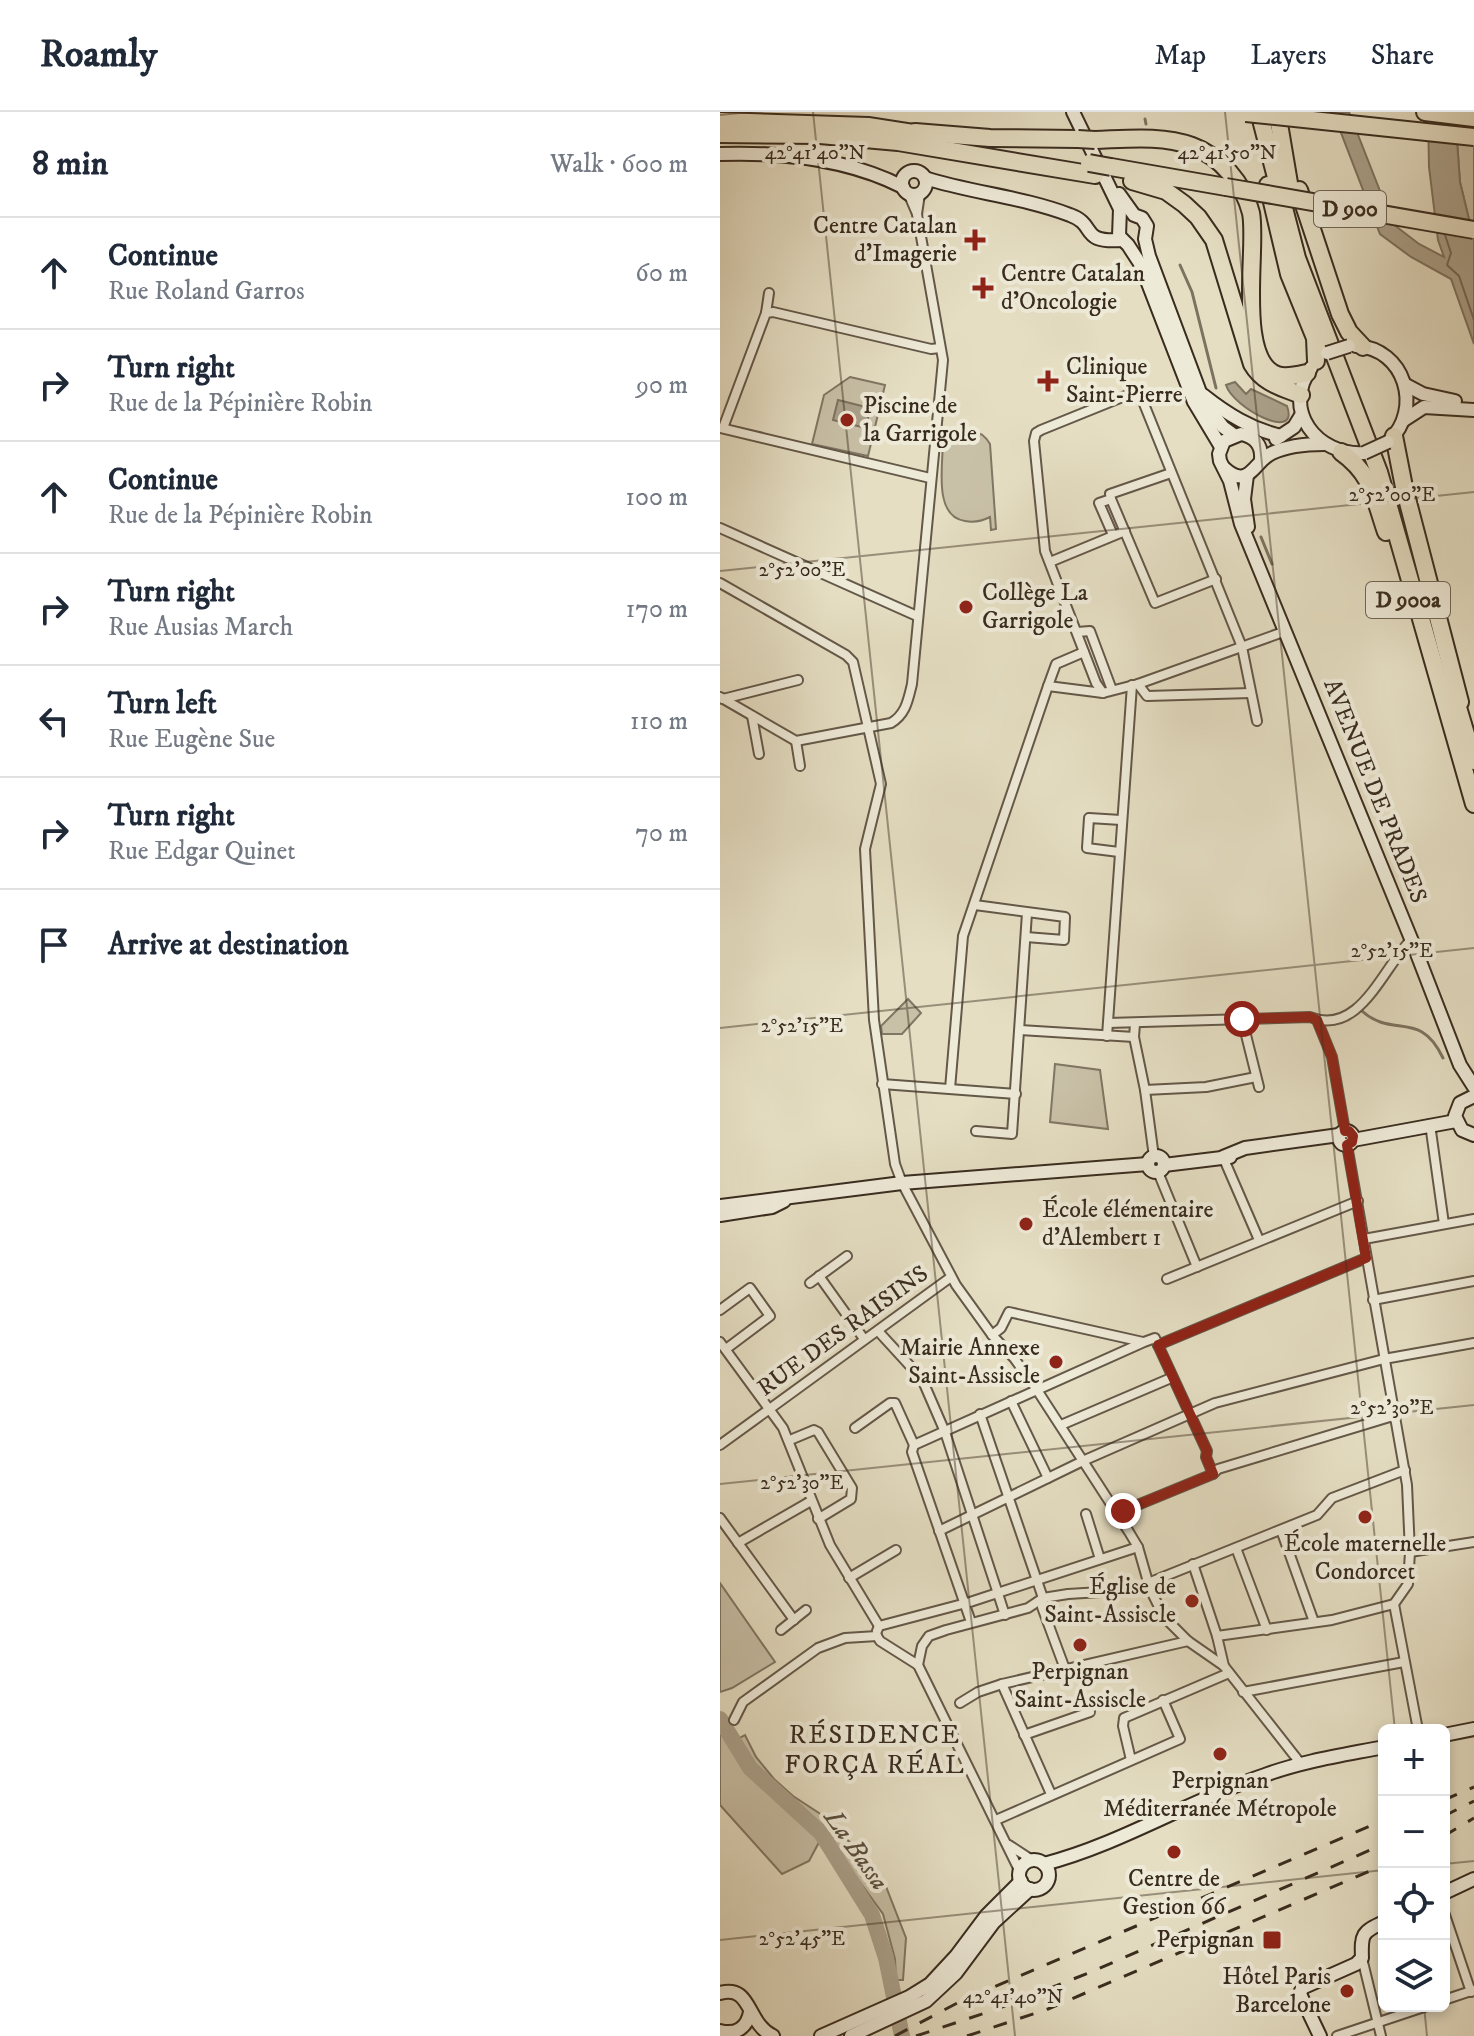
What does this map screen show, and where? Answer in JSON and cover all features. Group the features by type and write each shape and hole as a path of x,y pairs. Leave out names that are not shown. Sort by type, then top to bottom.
{"highway":[{"name":"D 900a","path":"1248,112 1297,258 1379,472 1469,757"},
{"path":"897,130 990,138 1171,141 1194,147 1214,158 1230,174 1246,200 1252,222 1250,295 1258,353 1264,366 1277,375 1291,376 1317,363 1315,338 1298,300 1282,248 1248,112 1474,137"},
{"name":"D 900a","path":"1278,112 1308,219 1340,314 1356,346"},
{"name":"D 900a","path":"1278,112 1291,198 1307,260 1388,469 1469,757"},
{"path":"1425,112 1474,118"},
{"name":"D 900","path":"720,121 897,130 1109,173 1228,191 1474,237"},
{"name":"D 900","path":"720,134 820,135 898,142 1474,230"},
{"path":"1109,173 1166,191 1198,217 1214,240 1257,373 1272,384 1301,395"},
{"name":"D 900a","path":"1391,439 1469,757 1474,804"},
{"name":"D 900a","path":"1341,452 1359,465 1368,479 1469,757"}],"main road":[{"path":"1076,112 1122,200 1147,226 1145,239 1149,256 1204,403 1234,435 1248,435 1258,443 1261,459"},
{"path":"1076,112 1114,194 1125,242 1141,265 1194,402 1221,447 1220,461 1224,468 1234,475 1247,475 1254,472 1261,459 1280,450 1324,444"},
{"path":"720,154 752,153 813,159 914,187 959,189 1044,206 1075,216 1093,238 1103,241 1138,244 1145,239"},
{"path":"1086,228 1102,232 1134,215"},
{"path":"1404,420 1406,385 1390,359 1377,351 1356,346 1317,363 1301,395 1302,414 1314,436 1341,452 1364,453 1391,439 1424,400 1474,403"},
{"path":"1406,385 1424,400 1474,410"},
{"path":"1202,394 1236,418 1267,433 1281,436"},
{"path":"1258,443 1281,436 1294,427 1302,414"},
{"path":"1221,447 1234,435"},
{"name":"AVENUE DE PRADES","path":"1224,468 1241,524 1248,534 1411,940 1460,1065 1469,1098"},
{"name":"AVENUE DE PRADES","path":"1247,475 1244,499 1248,534"},
{"name":"AVENUE DE PRADES","path":"1460,1065 1474,1087"},
{"path":"1469,1098 1456,1111 1456,1121 1462,1130 1473,1136"},
{"path":"720,1210 790,1197 902,1183 1070,1170 1089,1174 1223,1157 1245,1148 1294,1143 1317,1145 1456,1121"},
{"path":"720,1210 738,1212 772,1207 790,1197"},
{"path":"1450,1734 1474,1729"},
{"path":"821,2036 872,2020 942,1988 965,1963 1024,1881 1024,1865 1042,1866 1077,1855 1233,1787 1301,1764 1378,1748"},
{"path":"1024,1881 1044,1887 1042,1866"},
{"path":"1450,1890 1474,1880"},
{"path":"1320,2036 1300,1994 1302,1988 1356,1964 1362,1958 1362,1937 1378,1925"},
{"path":"723,1991 745,1999 763,2031 773,2036"},
{"path":"728,2033 746,2025 750,2012"},
{"path":"851,2036 872,2020"}],"street":[{"path":"722,698 796,741 891,723 906,708 912,684 942,373 914,187"},
{"path":"769,293 766,313 722,428 930,478"},
{"path":"766,313 773,312 931,349 940,348"},
{"path":"1108,692 1096,683 1045,551 1034,441 1036,433 1130,394 1138,394 1242,647 1257,721"},
{"path":"1171,473 1110,494 1155,603 1216,579"},
{"path":"1111,499 1099,503 1113,535"},
{"path":"720,528 917,616"},
{"path":"1050,562 1125,531"},
{"path":"720,583 846,655 853,662 881,784 865,849 874,1020 895,1164 902,1183 951,1277 992,1335 1014,1358 1037,1390 1118,1513 1138,1547 1149,1586 1164,1617 1188,1641 1227,1670 1301,1764"},
{"path":"1077,632 1090,631 1108,692"},
{"path":"1048,686 1108,692 1286,631"},
{"path":"950,1089 963,936 1056,664 1084,652"},
{"path":"722,698 798,680"},
{"path":"1135,684 1147,696 1251,693"},
{"path":"1107,1036 1121,820 1135,684"},
{"path":"752,716 759,754"},
{"path":"796,741 800,766"},
{"path":"1119,852 1087,848 1089,818 1121,820"},
{"path":"975,905 1065,917 1064,940 1026,937"},
{"path":"976,1131 1012,1134 1027,913"},
{"path":"1108,1023 1310,1017 1317,1020 1337,1019 1369,997 1401,949 1411,940"},
{"path":"1242,1019 1259,1087"},
{"path":"1217,1636 1314,1622 1394,1604 1408,1584 1410,1552 1405,1470 1393,1416 1332,1057 1317,1020"},
{"path":"1135,1024 1134,1037 1156,1165 1197,1267"},
{"path":"1020,1030 1134,1037"},
{"path":"1145,1090 1206,1087 1256,1077"},
{"path":"882,1084 1016,1094"},
{"path":"1430,1124 1444,1224"},
{"path":"1223,1157 1259,1240"},
{"path":"1167,1279 1358,1201"},
{"path":"1364,1239 1474,1219"},
{"path":"810,1283 847,1256"},
{"path":"1158,1345 1366,1258"},
{"path":"819,1276 864,1339"},
{"name":"RUE DES RAISINS","path":"720,1445 951,1277"},
{"path":"1373,1300 1474,1281"},
{"path":"720,1310 750,1288 770,1316 723,1346 790,1440 818,1519 878,1631 880,1641 918,1665 1024,1881"},
{"path":"992,1335 1001,1328 1009,1312 1144,1342"},
{"path":"878,1331 922,1379 945,1432 1005,1615"},
{"path":"914,1445 1155,1338 1207,1451 1206,1457 1213,1474"},
{"path":"939,1531 1085,1460 1215,1403 1384,1359 1474,1343"},
{"path":"1061,1425 1171,1378"},
{"path":"1011,1401 1048,1478"},
{"path":"855,1428 893,1402 914,1445 912,1452 971,1622"},
{"path":"980,1414 1065,1669"},
{"path":"1118,1513 1213,1474 1218,1469 1393,1416"},
{"path":"790,1440 814,1430 818,1432 852,1488 851,1499 818,1519"},
{"path":"918,1665 922,1646 929,1636 1028,1608 1043,1598 1149,1586 1193,1564 1317,1515 1332,1498 1405,1470"},
{"path":"738,1543 811,1501"},
{"path":"1086,1514 1100,1559"},
{"path":"720,1518 794,1620"},
{"path":"1281,1530 1314,1622"},
{"path":"1410,1552 1474,1542"},
{"path":"734,1720 743,1702 818,1648 1138,1547"},
{"path":"1236,1548 1267,1630"},
{"path":"849,1578 896,1550"},
{"path":"1193,1564 1227,1670"},
{"path":"1394,1604 1417,1724"},
{"path":"781,1630 806,1610"},
{"path":"960,1703 978,1692 1002,1684 1188,1641"},
{"path":"1243,1692 1404,1662"},
{"path":"1131,1760 1124,1718 1227,1670"},
{"path":"1002,1684 1051,1794"},
{"path":"996,1820 1180,1739 1163,1700"},
{"path":"941,1715 951,1709"},
{"path":"1024,1735 1090,1712"},
{"path":"1008,1845 1042,1866"},
{"path":"1450,1929 1472,1991 1450,1998"},
{"path":"1362,1958 1381,2036"},
{"path":"1337,2036 1410,2012"}],"shaded area":[{"path":"1455,112 1474,112 1474,240 1460,182"},
{"name":"Piscine de la Garrigole","path":"850,377 885,385 868,456 812,444 824,395"},
{"path":"948,430 949,437 960,432 977,432 990,444 996,529 991,530 990,517 965,521 954,517 947,508 943,497 942,469 943,431"},
{"path":"908,999 921,1013 902,1034 882,1034 881,1026"},
{"path":"1055,1064 1100,1070 1108,1129 1050,1122"},
{"path":"720,1583 775,1662 720,1692"},
{"path":"720,1728 730,1743 745,1735 756,1757 774,1779 822,1815 862,1854 885,1884 906,1938 903,1980 896,1980 895,1959 883,1914 824,1833 809,1861 782,1874 720,1805"}],"water":[{"path":"1333,112 1349,112 1393,224 1419,244 1444,257 1438,240 1429,167 1428,112 1455,112 1460,182 1474,240 1474,344 1451,279 1411,257 1380,234"},
{"path":"1235,382 1246,394 1251,389 1287,406 1288,417 1284,422 1275,422 1252,412 1231,394 1226,385"},
{"path":"838,400 870,408 866,428 833,420"}],"waterway":[{"path":"1145,119 1146,124"},
{"path":"1180,265 1192,292 1216,388"},
{"path":"1261,537 1272,564"},
{"path":"1362,1011 1373,1019 1425,1034 1443,1058"},
{"name":"La Bassa","path":"720,1719 750,1768 821,1833 872,1915 886,1958 902,2036"}],"railway":[{"path":"1450,1797 1474,1787"},
{"path":"1450,1813 1474,1801"},
{"path":"1450,1832 1474,1818"},
{"path":"895,2036 961,2001 1378,1823"},
{"path":"916,2036 997,2009 1091,1972 1378,1847"},
{"path":"967,2036 1048,2009 1378,1868"}],"place":[{"name":"Centre Catalan d'Imagerie","path":"975,240"},
{"name":"Centre Catalan d'Oncologie","path":"983,288"},
{"name":"Clinique Saint-Pierre","path":"1048,381"},
{"name":"Piscine de la Garrigole","path":"847,420"},
{"name":"Collège La Garrigole","path":"966,607"},
{"name":"École élémentaire d'Alembert 1","path":"1026,1224"},
{"name":"Mairie Annexe Saint-Assiscle","path":"1056,1362"},
{"name":"École maternelle Condorcet","path":"1365,1517"},
{"name":"Église de Saint-Assiscle","path":"1192,1601"},
{"name":"Perpignan Saint-Assiscle","path":"1080,1645"},
{"name":"Perpignan Méditerranée Métropole","path":"1220,1754"},
{"name":"Centre de Gestion 66","path":"1174,1852"},
{"name":"Perpignan","path":"1272,1940"},
{"name":"Hôtel Paris Barcelone","path":"1347,1991"}],"district":[{"name":"RÉSIDENCE FORÇA RÉAL","path":"875,1750"}],"route":[{"path":"1123,1511 1213,1474 1206,1457 1207,1451 1158,1345 1366,1258 1347,1145 1352,1142 1353,1136 1345,1131 1332,1057 1317,1020 1310,1017 1242,1019"}]}
